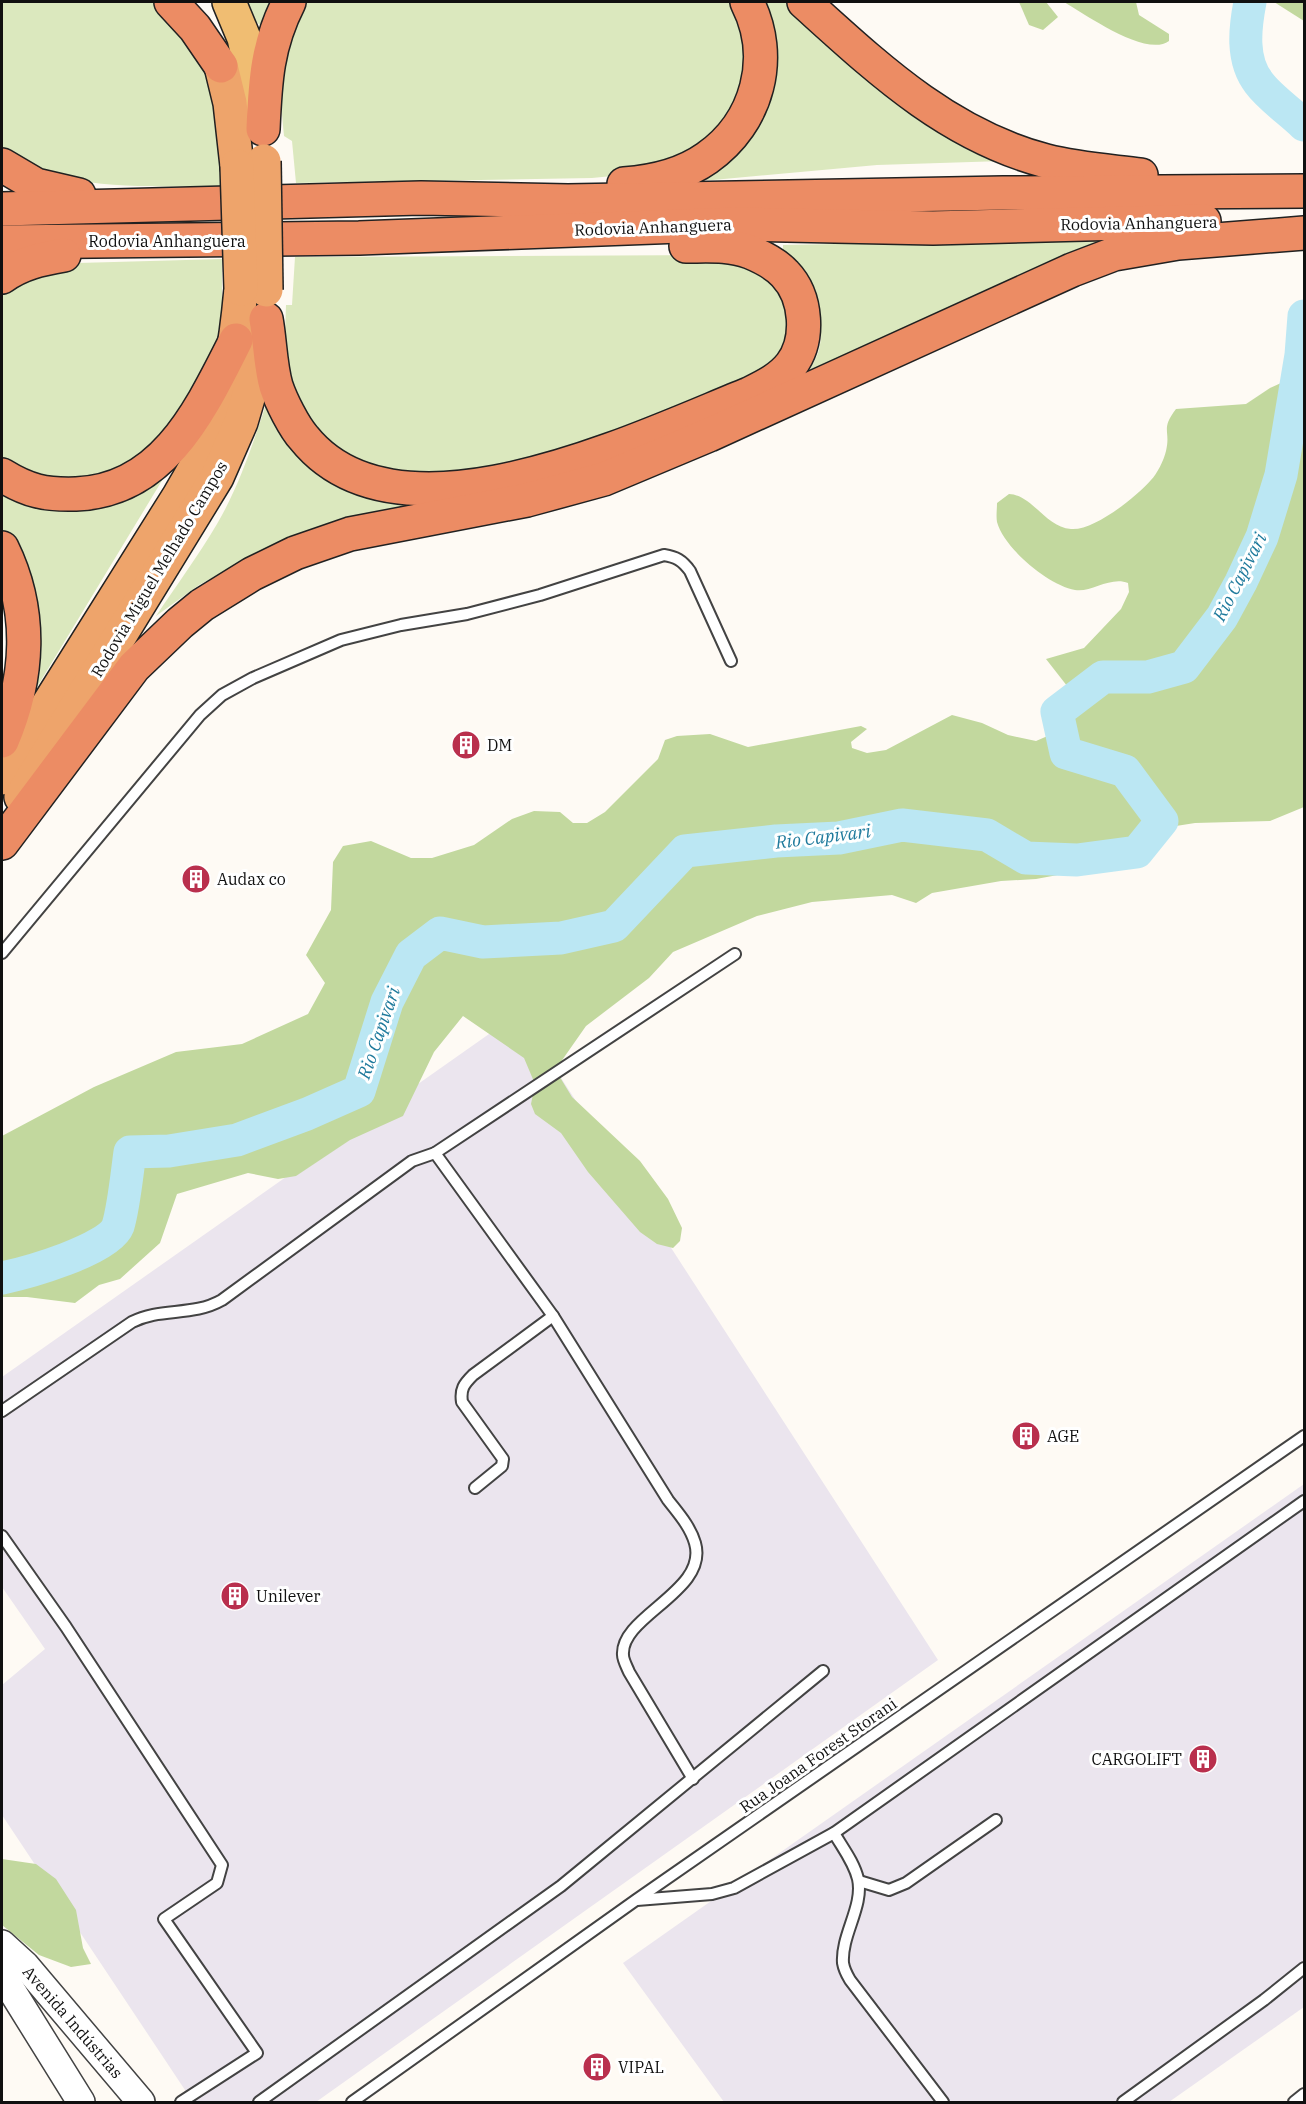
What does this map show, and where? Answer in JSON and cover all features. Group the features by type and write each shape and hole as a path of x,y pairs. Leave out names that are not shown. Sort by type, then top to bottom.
{"highway":[{"path":"171,2 195,28 221,66 230,104 250,163 257,299 276,387 302,436 329,462 348,473 390,487 446,488 508,479 581,461 749,394 783,374 798,353 802,341 803,322 799,298 785,274 750,252 728,246 532,244 484,234"},
{"path":"250,163 263,129 265,78 271,48 277,25 289,2"},
{"path":"422,198 647,182 678,173 706,158 728,139 743,118 753,98 759,76 761,52 759,32 747,2"},
{"path":"804,2 892,81 922,103 977,134 1015,151 1072,167 1301,191"},
{"path":"2,165 36,185 67,193 158,205"},
{"name":"Rodovia Anhanguera","path":"2,209 422,198 568,201 1301,191"},
{"name":"Rodovia Anhanguera","path":"2,242 359,238 734,224 933,228 1217,221 1305,223"},
{"path":"2,843 119,686 149,651 202,605 230,586 275,562 350,534 527,500 604,479 709,435 1072,270 1114,254 1178,243 1305,233"},
{"path":"2,277 14,268 34,260 174,240"},
{"name":"Rodovia Miguel Melhado Campos","path":"2,778 179,496 206,449 223,402 236,340 257,299"},
{"name":"Rodovia Miguel Melhado Campos","path":"2,829 217,477 241,422 256,371 257,299"},
{"path":"2,476 23,488 51,495 95,493 131,481 162,458 187,428 206,400 236,340"},
{"path":"2,548 18,590 25,640 20,687 2,741"}],"main road":[{"path":"193,2 221,66"},
{"path":"229,2 244,38 255,80 263,129"}],"street":[{"name":"Avenida Indústrias","path":"2,1944 25,1965 141,2103"},
{"name":"Avenida Indústrias","path":"2,1975 81,2103"}],"lane":[{"path":"2,953 200,715 222,696 253,678 341,640 401,625 467,614 529,598 664,555 674,556 690,571 731,661"},
{"path":"2,1412 132,1322 146,1315 208,1308 222,1300 412,1161 435,1153 735,954"},
{"path":"435,1153 553,1316 668,1500 689,1527 696,1545 696,1559 690,1576 627,1636 622,1654 629,1672 693,1779"},
{"path":"475,1488 502,1466 503,1459 462,1401 460,1393 472,1375 553,1316"},
{"name":"Rua Joana Forest Storani","path":"352,2103 636,1900 1305,1436"},
{"path":"636,1900 712,1894 734,1888 834,1833 1305,1501"},
{"path":"2,1536 66,1627 222,1865 217,1883 164,1919 257,2054 181,2103"},
{"path":"259,2103 561,1886 822,1671"},
{"path":"859,1881 889,1890 906,1883 996,1820"},
{"path":"834,1833 853,1865 859,1881 844,1948 843,1965 850,1980 943,2103"},
{"path":"1123,2103 1305,1968"},
{"path":"1294,2103 1305,2094"}],"shaded area":[{"path":"519,1013 938,1660 316,2102 193,2102 2,1815 2,1685 45,1649 2,1587 2,1377"},
{"path":"1304,1484 1304,2007 1169,2102 724,2102 623,1963"}],"green space":[{"path":"2,2 158,2 200,59 212,89 223,187 126,186 77,181 30,169 2,152"},
{"path":"245,2 277,2 261,26 251,17"},
{"path":"298,2 738,2 752,47 739,102 697,150 633,174 592,178 296,183 292,141 284,136 278,73"},
{"path":"757,2 789,2 1003,161 877,165 713,180 684,180 727,151"},
{"path":"1019,2 1046,2 1058,17 1043,30 1029,25"},
{"path":"1064,2 1136,2 1139,15 1169,34 1169,41 1159,45 1131,39 1100,24"},
{"path":"1274,2 1304,2 1304,21"},
{"path":"1112,239 805,378 818,353 821,340 818,312 807,284 783,251 783,245"},
{"path":"717,255 760,270 786,297 792,336 776,366 588,446 448,478 353,465 300,415 284,364 286,305 292,305 295,257"},
{"path":"222,259 222,316 214,356 199,391 139,465 65,484 2,462 2,291 7,286 78,263"},
{"path":"1292,378 1298,381 1304,378 1304,807 1270,821 1195,823 1157,829 1108,862 1074,872 1036,879 1001,881 932,893 916,903 892,895 812,902 757,916 673,952 649,978 586,1026 558,1066 558,1074 572,1097 640,1161 668,1199 682,1228 680,1241 673,1248 657,1244 640,1232 588,1172 561,1133 535,1114 531,1104 535,1084 524,1058 463,1016 434,1052 403,1116 350,1140 296,1176 278,1179 248,1173 177,1194 160,1243 120,1279 99,1285 75,1303 27,1297 2,1297 2,1136 94,1087 176,1052 242,1044 308,1014 325,983 306,955 331,910 333,862 343,846 371,841 411,858 432,858 474,845 512,819 534,811 560,812 573,823 587,823 605,812 658,759 665,740 677,736 710,734 748,747 861,726 867,729 851,742 852,748 867,753 886,750 952,715 982,723 1008,735 1036,741 1066,728 1071,691 1046,659 1084,648 1121,609 1129,592 1128,583 1121,581 1075,590 1052,581 1028,564 1008,543 997,522 997,503 1009,494 1025,500 1062,527 1071,529 1091,525 1125,504 1153,477 1165,455 1168,421 1176,409 1246,404 1270,388"},
{"path":"270,392 303,448 451,494 246,559 199,585 156,616 226,508 247,460"},
{"path":"169,469 34,692 7,539 2,530 2,485"},
{"path":"2,1859 36,1864 56,1879 76,1910 83,1948 91,1964 71,1967 39,1955 2,1925"}],"waterway":[{"name":"Rio Capivari","path":"1250,2 1246,44 1253,74 1269,94 1304,125"},
{"name":"Rio Capivari","path":"2,1278 84,1252 111,1235 118,1226 120,1218 130,1152 169,1151 237,1140 307,1114 359,1091 387,1002 411,955 440,933 483,942 561,938 614,926 685,851 776,841 839,838 902,825 987,835 1026,858 1077,860 1137,852 1162,821 1125,771 1066,753 1057,712 1103,677 1148,677 1184,667 1222,617 1262,537 1281,475 1301,355 1304,316"}],"place":[{"name":"DM","path":"466,745"},
{"name":"Audax co","path":"196,879"},
{"name":"AGE","path":"1026,1436"},
{"name":"Unilever","path":"235,1596"},
{"name":"CARGOLIFT","path":"1203,1759"},
{"name":"VIPAL","path":"597,2067"}]}
